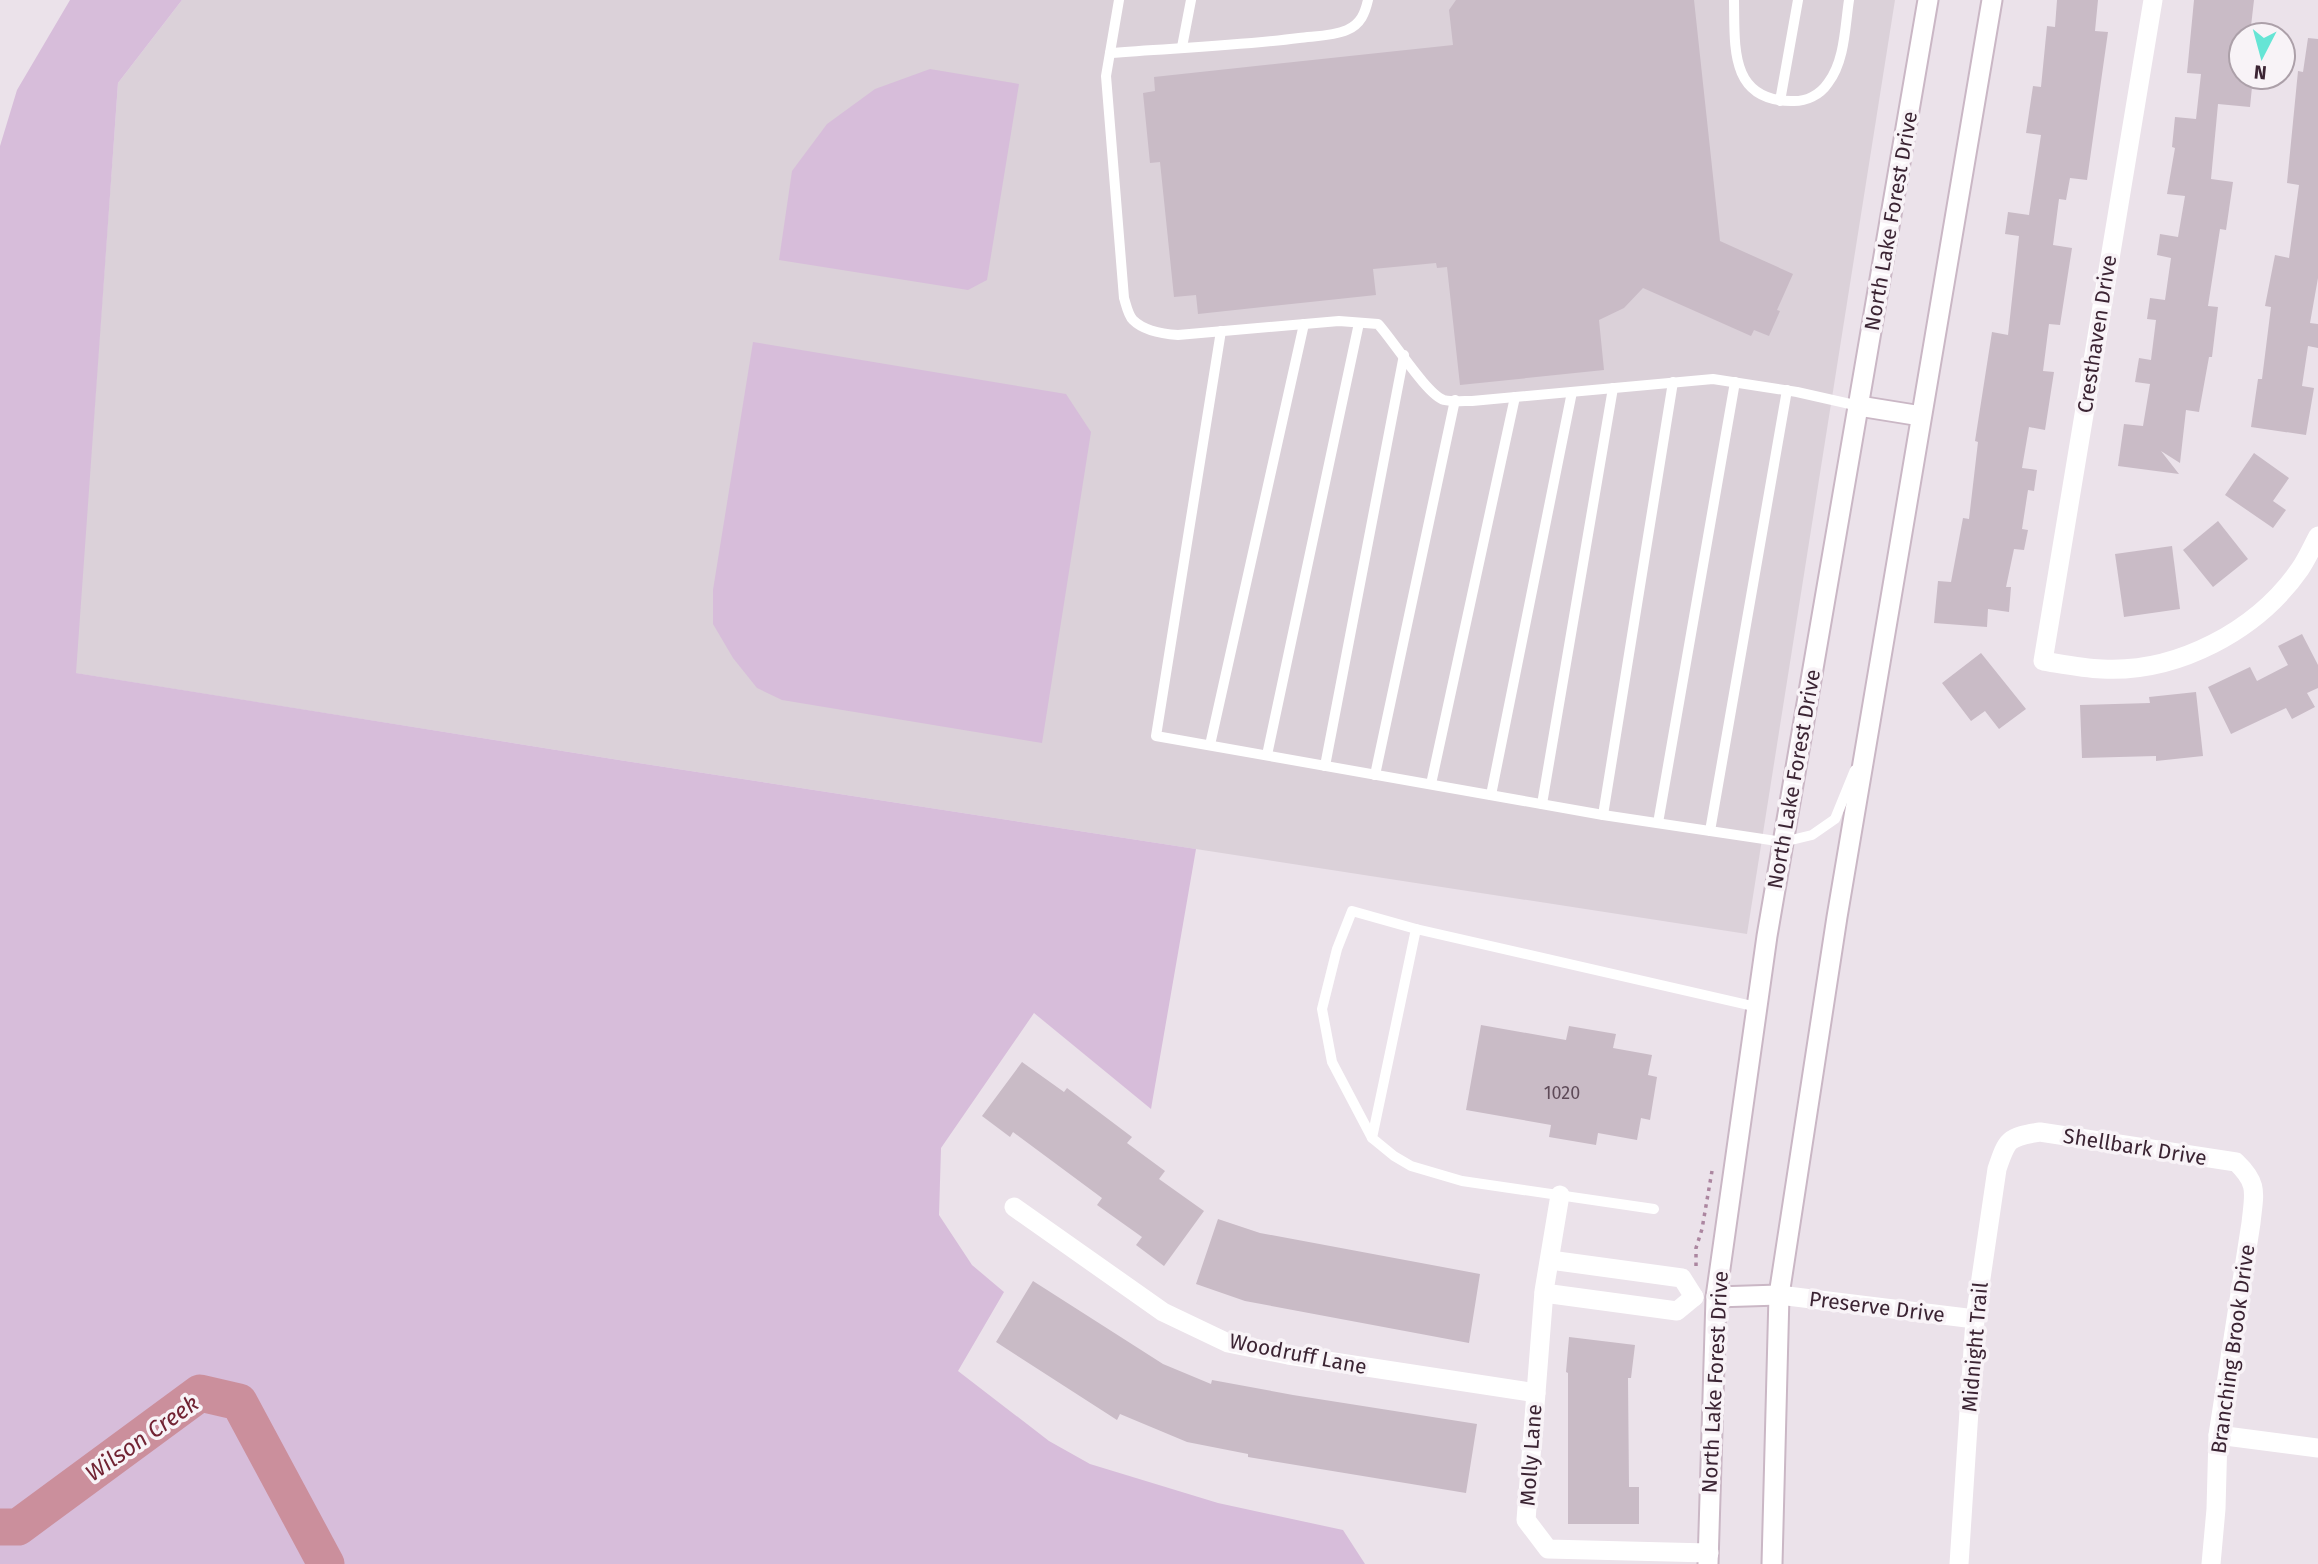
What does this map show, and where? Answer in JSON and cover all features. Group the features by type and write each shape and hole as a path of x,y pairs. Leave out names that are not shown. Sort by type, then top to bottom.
{"street":[{"name":"North Lake Forest Drive","path":"1708,1559 1716,1297 1783,842 1928,0"},
{"path":"1772,1564 1779,1295 1866,745 1992,0"},
{"name":"Cresthaven Drive","path":"2153,0 2043,661 2103,669 2152,665 2192,654 2235,631 2267,607 2300,569 2318,537"},
{"path":"1859,406 1921,416"},
{"name":"Shellbark Drive","path":"2014,1136 2040,1132 2236,1162 2251,1177"},
{"name":"Midnight Trail","path":"1959,1564 1975,1319 1997,1169 2004,1146 2014,1136"},
{"name":"Branching Brook Drive","path":"2211,1564 2218,1435 2251,1223 2254,1196 2251,1177"},
{"name":"Molly Lane","path":"1560,1195 1544,1293 1526,1520 1548,1549 1696,1551 1708,1559"},
{"name":"Woodruff Lane","path":"1014,1207 1163,1312 1228,1343 1288,1355 1536,1393"},
{"path":"1544,1293 1677,1311 1694,1297 1682,1278 1550,1260"},
{"name":"Preserve Drive","path":"1694,1297 1779,1295 1975,1319"},
{"path":"2218,1435 2318,1448"}],"lane":[{"path":"1119,0 1106,76 1124,298 1132,319 1147,329 1164,334 1339,321 1378,324 1430,391 1443,400 1472,401 1713,379 1787,390 1859,406"},
{"path":"1182,47 1191,0"},
{"path":"1110,53 1280,40 1347,30 1357,24 1364,14 1368,0"},
{"path":"1734,0 1738,68 1749,87 1780,101 1805,100 1819,93 1830,82 1838,65 1849,0"},
{"path":"1780,101 1798,0"},
{"path":"1267,755 1359,323"},
{"path":"1210,745 1304,324"},
{"path":"1222,331 1156,736 1604,815 1783,842 1812,835 1835,818 1866,745"},
{"path":"1325,766 1404,355"},
{"path":"1604,815 1673,382"},
{"path":"1658,823 1735,382"},
{"path":"1542,804 1613,388"},
{"path":"1710,831 1787,390"},
{"path":"1491,795 1572,392"},
{"path":"1431,784 1515,397"},
{"path":"1376,775 1455,400"},
{"path":"1654,1209 1462,1181 1411,1166 1372,1138 1332,1062 1322,1009 1337,949 1352,911 1416,929 1757,1007"},
{"path":"1372,1138 1416,929"}],"shaded area":[{"path":"70,0 182,0 118,83 76,673 1196,849 1151,1109 1034,1013 941,1148 939,1215 972,1265 1004,1292 958,1371 1049,1441 1090,1464 1218,1503 1343,1530 1365,1564 0,1564 0,146 17,90"},
{"path":"182,0 1895,0 1747,934 75,673 118,83"},
{"path":"930,69 1019,84 987,280 968,290 779,260 792,171 827,124 875,89"},
{"path":"753,342 1066,394 1091,432 1042,743 782,700 757,688 733,658 713,624 713,590"}],"building":[{"path":"1456,0 1694,0 1720,241 1793,274 1769,336 1754,330 1751,336 1643,288 1624,308 1599,320 1604,370 1460,385 1447,267 1437,268 1436,263 1373,269 1376,295 1198,314 1196,295 1174,297 1160,162 1150,163 1143,93 1155,91 1154,77 1453,45 1449,10"},
{"path":"2057,0 2098,0 2095,31 2108,32 2087,180 2070,178 2066,200 2059,199 2053,245 2072,248 2060,325 2049,324 2043,371 2054,372 2045,430 2029,427 2022,468 2037,470 2034,491 2028,490 2022,529 2028,530 2024,550 2014,549 2006,587 2011,587 2009,612 1988,609 1987,627 1934,623 1938,581 1951,582 1963,518 1969,519 1978,442 1975,441 1992,332 2008,335 2019,236 2005,234 2008,212 2029,215 2041,135 2026,133 2033,86 2041,87 2047,26 2055,27"},
{"path":"2194,0 2254,0 2252,21 2227,21 2227,91 2252,91 2250,107 2218,104 2211,179 2233,182 2226,230 2220,229 2208,306 2218,307 2212,357 2209,357 2199,412 2186,410 2180,463 2161,451 2179,474 2118,466 2124,424 2143,426 2150,384 2135,382 2139,358 2151,360 2156,320 2147,319 2150,298 2165,300 2171,258 2157,255 2160,234 2178,237 2185,196 2167,194 2175,148 2172,147 2175,117 2196,119 2201,74 2187,73"},
{"path":"2308,38 2318,39 2318,278 2310,323 2318,324 2318,348 2308,346 2302,386 2314,388 2306,435 2251,427 2258,379 2262,379 2271,307 2265,306 2275,255 2289,258 2299,185 2287,183 2298,71 2303,72"},
{"path":"2254,453 2289,478 2273,501 2286,510 2273,528 2225,495"},
{"path":"2218,521 2248,559 2213,587 2183,550"},
{"path":"2172,546 2180,609 2124,617 2115,554"},
{"path":"2302,634 2318,665 2318,688 2307,693 2315,707 2292,719 2286,708 2231,734 2208,687 2250,667 2257,681 2288,665 2278,646"},
{"path":"1981,653 2026,709 1999,729 1985,711 1971,721 1942,683"},
{"path":"2196,692 2203,756 2156,761 2156,756 2082,758 2080,705 2150,703 2149,697"},
{"path":"1481,1025 1566,1040 1569,1026 1616,1034 1613,1048 1652,1055 1648,1075 1657,1077 1650,1120 1641,1118 1637,1140 1598,1133 1596,1145 1549,1137 1551,1125 1466,1110"},
{"path":"1022,1062 1064,1092 1067,1088 1132,1137 1127,1143 1165,1171 1159,1179 1204,1211 1164,1266 1136,1245 1142,1237 1097,1205 1102,1198 1013,1132 1010,1137 982,1116"},
{"path":"1218,1219 1260,1233 1480,1274 1469,1343 1245,1301 1196,1284"},
{"path":"1033,1281 1163,1364 1211,1384 1212,1380 1477,1424 1466,1493 1248,1457 1248,1454 1187,1442 1120,1414 1117,1420 996,1342"},
{"path":"1569,1337 1635,1345 1631,1378 1628,1378 1629,1487 1639,1487 1639,1524 1568,1524 1566,1372"}],"waterway":[{"name":"Wilson Creek","path":"0,1527 18,1527 200,1393 239,1402 326,1564"}]}
